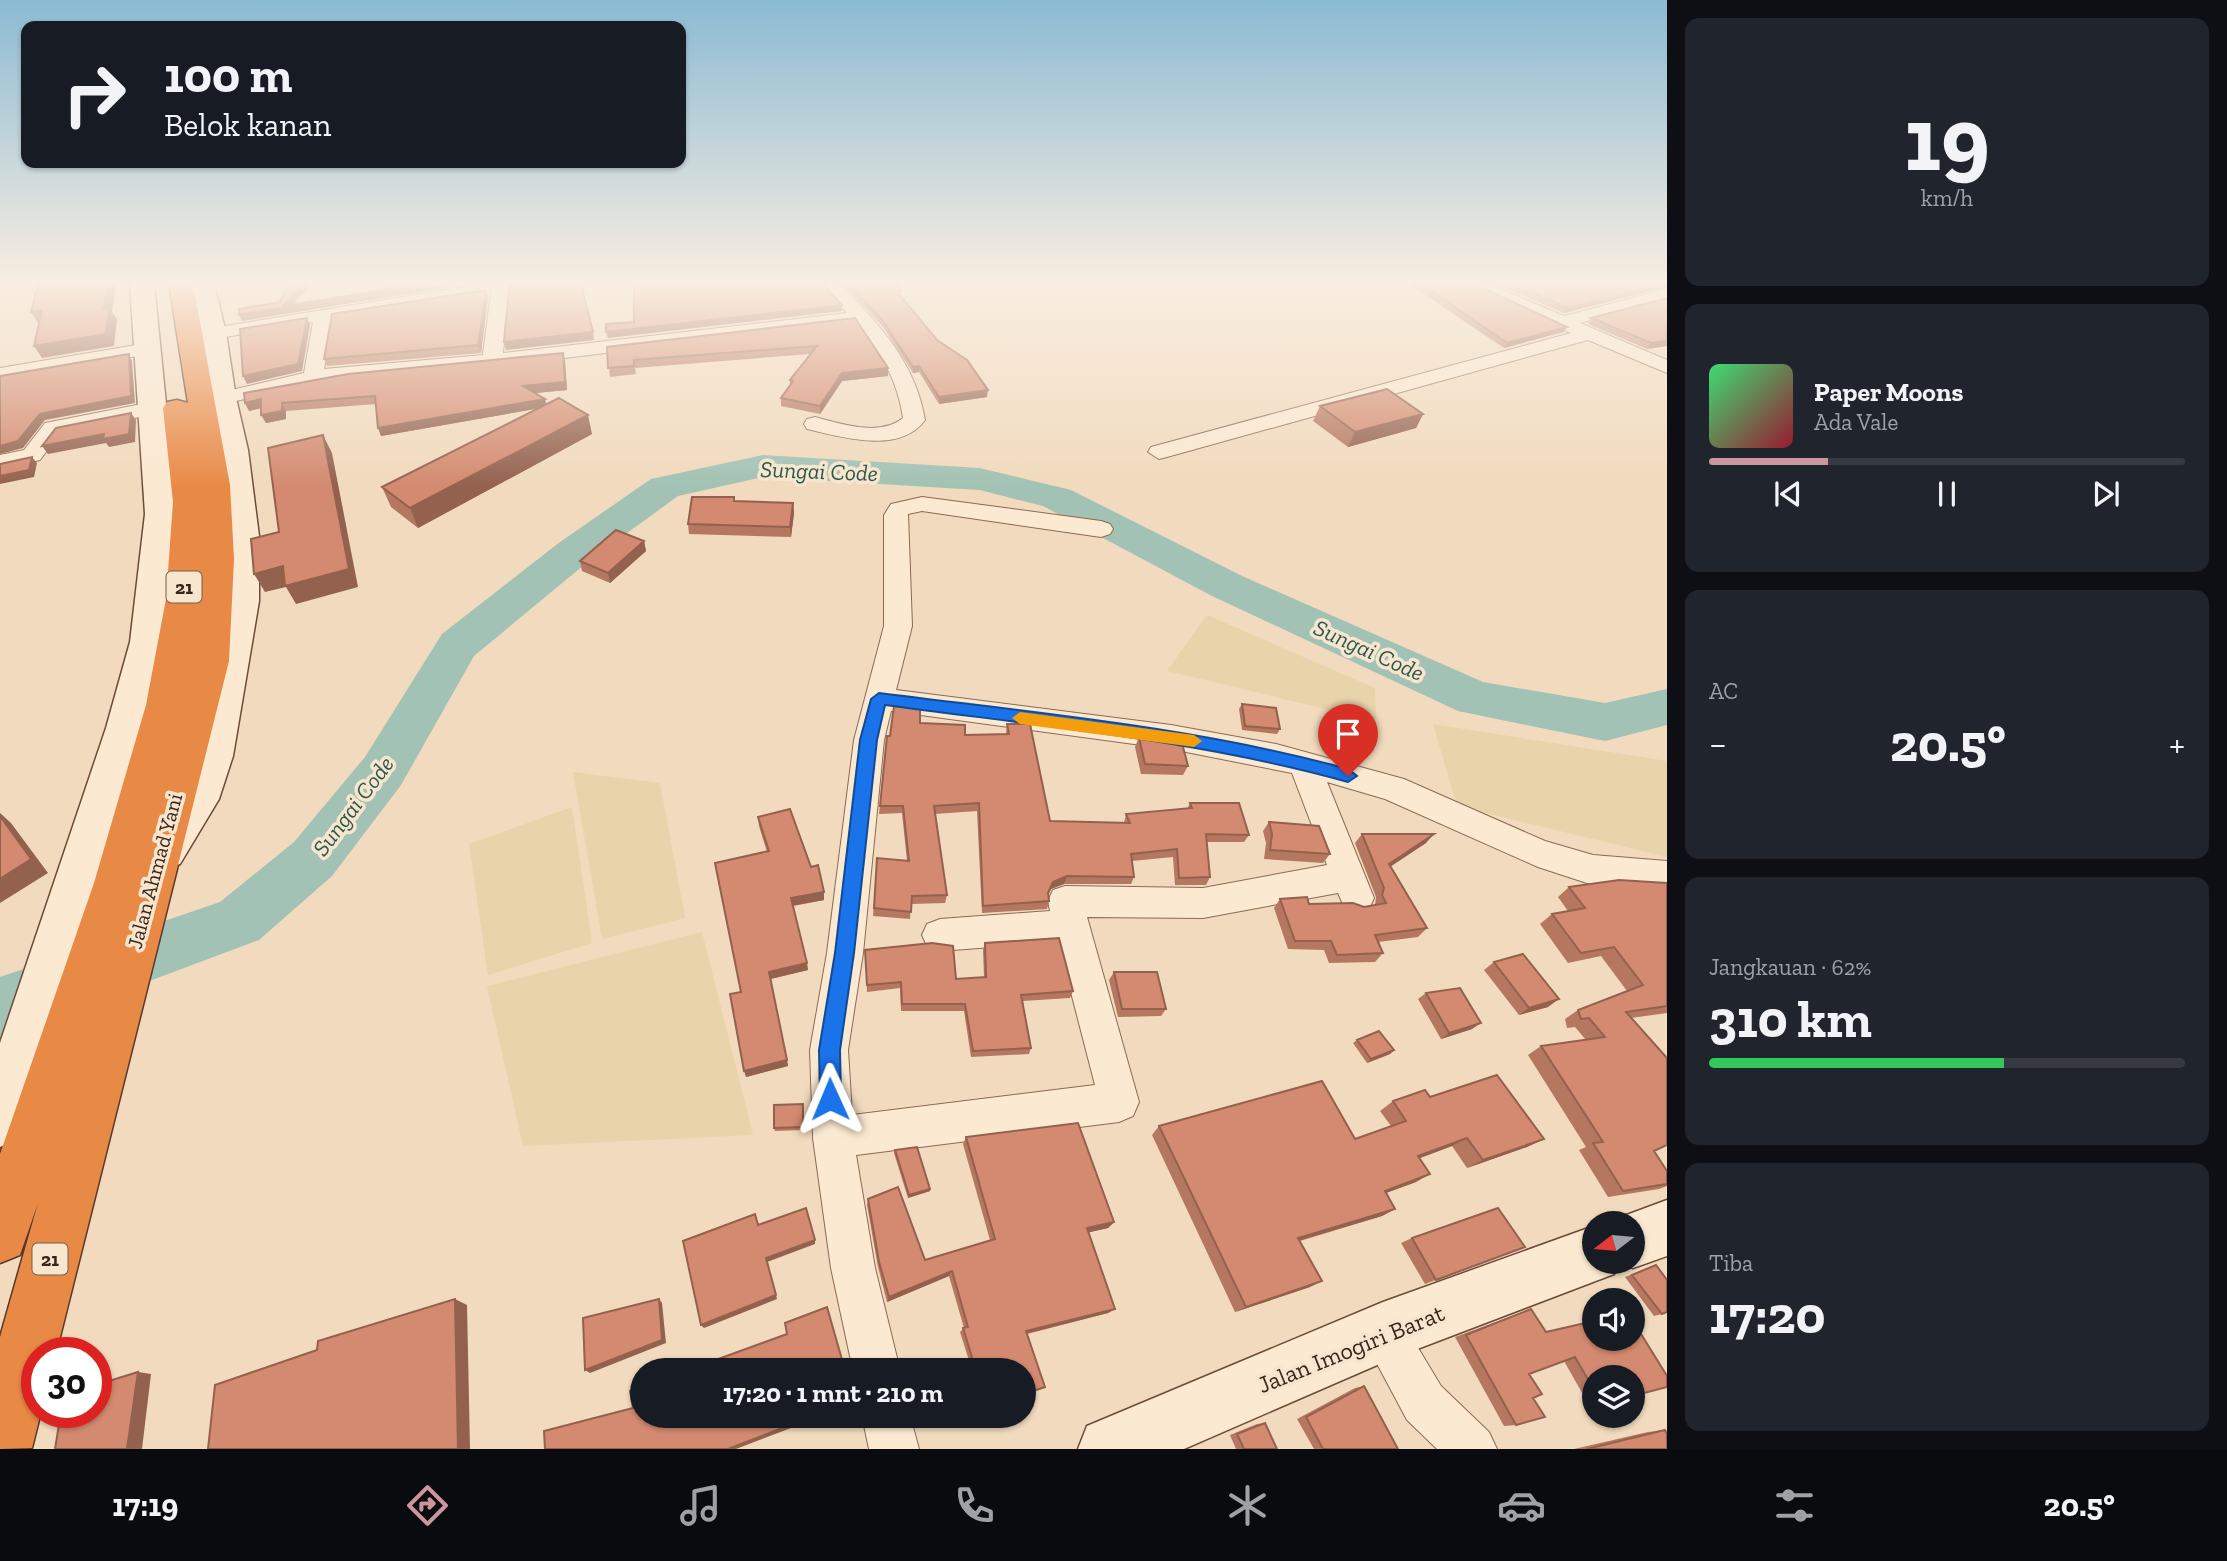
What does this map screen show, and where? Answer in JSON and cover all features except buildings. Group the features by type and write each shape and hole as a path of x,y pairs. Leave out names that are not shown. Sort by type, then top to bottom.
{"highway":[{"name":"Jalan Ahmad Yani","path":"0,1448 104,1070 143,873 165,705 183,599 188,502 180,352"},
{"name":"Jalan Ahmad Yani","path":"0,1235 18,1103 143,873 211,661 218,559 215,485 182,352"}],"street":[{"path":"0,374 130,352"},
{"path":"18,1103 70,902 125,728 148,642 161,514 152,408 176,352"},
{"path":"143,873 198,799 213,756 242,601 243,536 234,450 222,398 187,352"},
{"path":"313,377 318,352"},
{"path":"492,360 494,352"},
{"path":"222,398 313,377 383,368 432,368 564,352"},
{"path":"815,424 852,432 880,432 908,427 914,420 908,390 887,352"},
{"path":"1159,452 1524,352"},
{"path":"1630,352 1667,367"},
{"path":"0,462 32,455 46,433 60,426 152,408"},
{"path":"873,1358 853,1268 833,1138 829,1050 845,953 869,740 898,626 896,515 900,509 922,503 1101,529"},
{"path":"879,699 1171,737 1304,763 1393,788 1538,853 1604,872 1667,876"},
{"path":"833,1138 1119,1102 1065,901 1203,903 1353,887 1304,763"},
{"path":"940,935 1071,925"},
{"path":"1645,1236 1667,1228"},
{"name":"Jalan Imogiri Barat","path":"1110,1449 1190,1434 1383,1332 1582,1258"},
{"path":"1383,1332 1424,1403 1472,1449"},
{"path":"889,1428 894,1449"}],"shaded area":[{"path":"1207,615 1375,688 1376,721 1167,671"},
{"path":"1433,724 1667,761 1667,857 1457,806"},
{"path":"573,772 660,783 685,918 602,939"},
{"path":"572,807 592,943 488,975 469,844"},
{"path":"702,932 753,1135 523,1146 487,986"}],"waterway":[{"name":"Sungai Code","path":"0,1007 239,922 313,859 383,771 458,645 575,551 665,487 763,466 980,479 1057,498 1227,586 1475,698 1605,722 1667,707"}],"slow traffic":[{"path":"1020,718 1194,741"}],"route":[{"path":"830,1099 829,1050 845,953 869,740 879,699 1171,737 1276,756 1348,776"}]}
